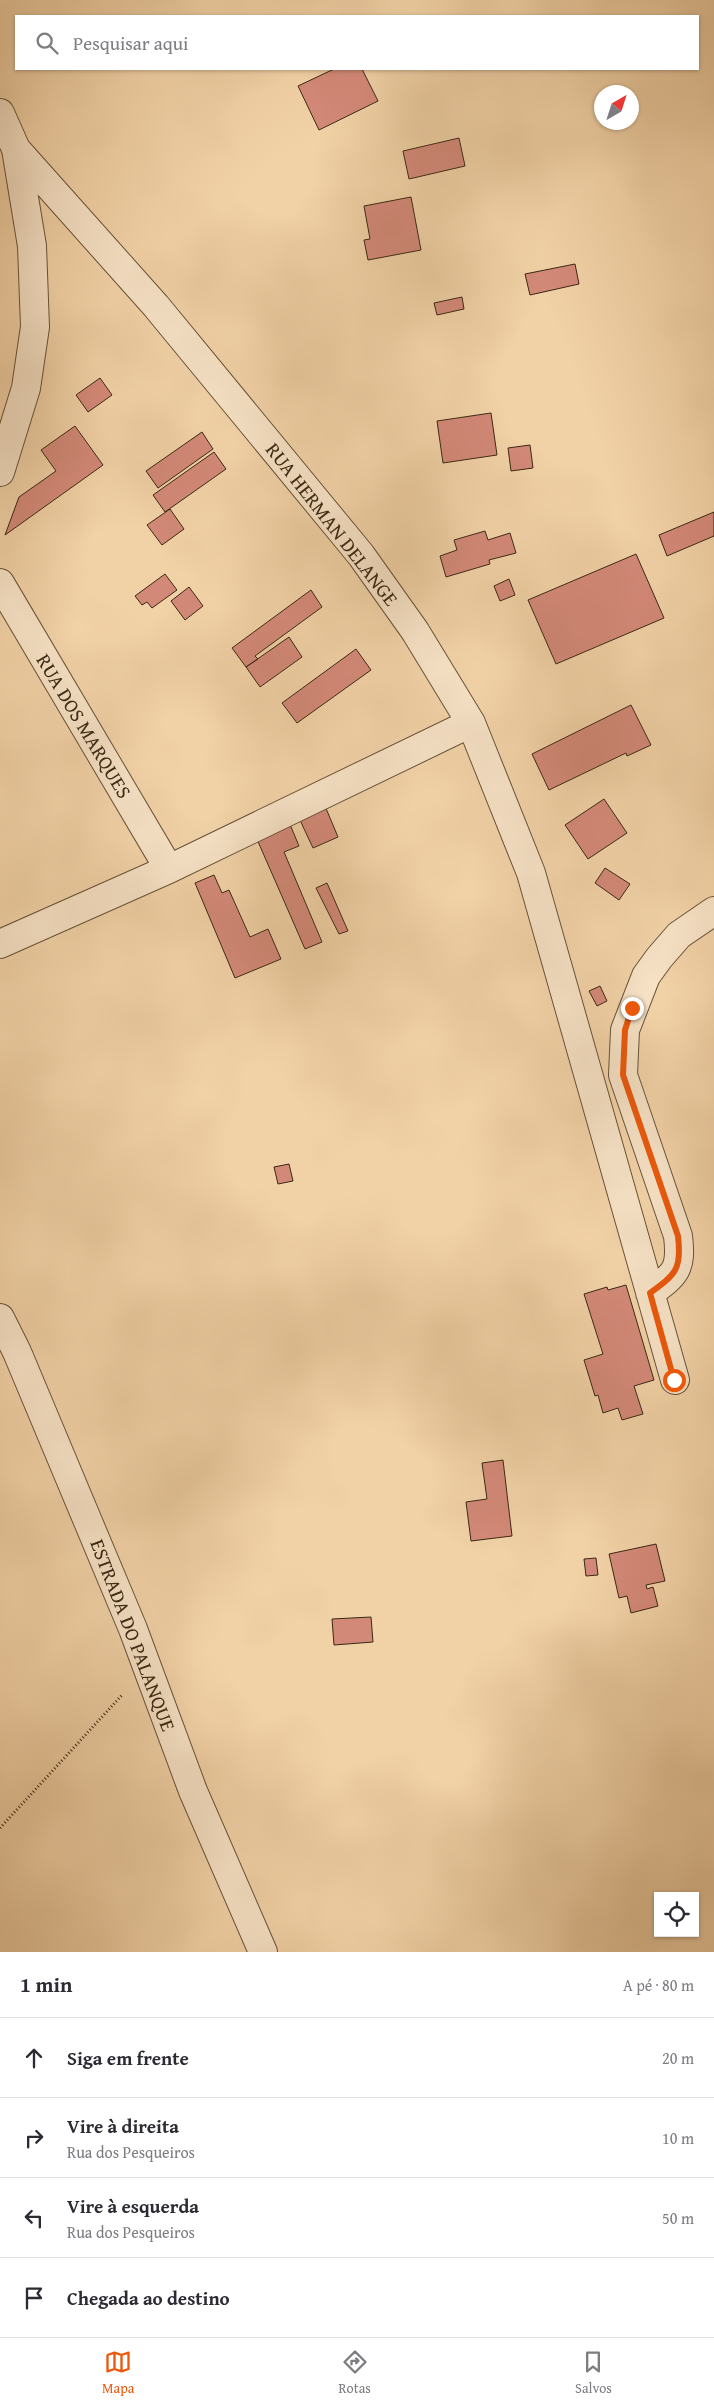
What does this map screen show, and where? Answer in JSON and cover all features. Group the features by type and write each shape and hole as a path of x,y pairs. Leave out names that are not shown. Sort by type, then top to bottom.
{"street":[{"path":"0,113 16,149 32,246 35,328 26,388 0,472"},
{"name":"RUA HERMAN DELANGE","path":"16,149 156,306 361,554 414,632 471,722 531,873 556,955 674,1380"},
{"name":"RUA DOS MARQUES","path":"0,583 169,869"},
{"path":"0,944 169,869 471,722"},
{"path":"650,1293 671,1277 679,1266 680,1256 678,1236 623,1075 625,1030 646,976 659,958 679,935 714,911"},
{"name":"ESTRADA DO PALANQUE","path":"0,1318 17,1352 148,1668 193,1791 263,1952"}],"path":[{"path":"0,1828 148,1668"}],"building":[{"path":"332,70 362,70 378,101 319,130 298,86"},
{"path":"459,138 465,166 409,179 403,151"},
{"path":"411,197 421,250 368,260 364,240 370,239 364,206"},
{"path":"575,264 579,284 530,295 525,274"},
{"path":"462,297 464,309 437,315 434,303"},
{"path":"100,378 112,395 88,412 76,395"},
{"path":"491,413 497,455 443,463 437,421"},
{"path":"75,426 103,465 5,535 19,497 56,471 41,450"},
{"path":"202,432 213,449 158,488 146,471"},
{"path":"530,445 533,468 511,471 508,448"},
{"path":"214,452 226,469 165,512 153,495"},
{"path":"170,509 184,529 162,545 147,525"},
{"path":"714,512 714,536 667,556 659,535"},
{"path":"485,531 488,540 510,533 516,553 489,560 490,564 446,577 440,556 457,550 454,540"},
{"path":"636,554 664,618 556,664 528,600"},
{"path":"165,574 177,590 152,608 147,602 142,605 135,596"},
{"path":"509,579 515,595 500,601 494,586"},
{"path":"189,587 203,606 185,620 171,601"},
{"path":"311,590 322,607 255,656 258,659 246,667 232,648"},
{"path":"289,637 302,657 260,687 246,667"},
{"path":"356,649 371,670 297,723 282,703"},
{"path":"631,705 651,745 627,756 626,753 549,790 532,754"},
{"path":"604,799 627,833 588,859 565,825"},
{"path":"325,806 338,837 313,848 299,818"},
{"path":"289,822 299,846 284,852 322,942 305,949 256,837"},
{"path":"605,868 630,884 619,900 595,883"},
{"path":"214,875 222,893 229,890 250,937 268,929 281,959 235,978 195,883"},
{"path":"327,883 348,931 339,934 316,888"},
{"path":"600,986 607,1001 597,1006 589,991"},
{"path":"289,1164 293,1181 278,1184 274,1167"},
{"path":"626,1285 654,1380 634,1386 643,1414 622,1420 618,1408 603,1413 598,1395 595,1396 584,1360 603,1354 584,1294 607,1287 608,1290"},
{"path":"503,1460 512,1536 471,1541 466,1502 487,1499 482,1463"},
{"path":"656,1544 665,1581 646,1585 647,1589 653,1587 658,1606 631,1613 627,1596 619,1598 609,1554"},
{"path":"596,1558 598,1575 586,1576 584,1559"},
{"path":"371,1617 373,1642 334,1645 332,1619"}],"route":[{"path":"632,1008 625,1030 623,1075 678,1236 679,1266 671,1277 650,1293 674,1380"}]}
